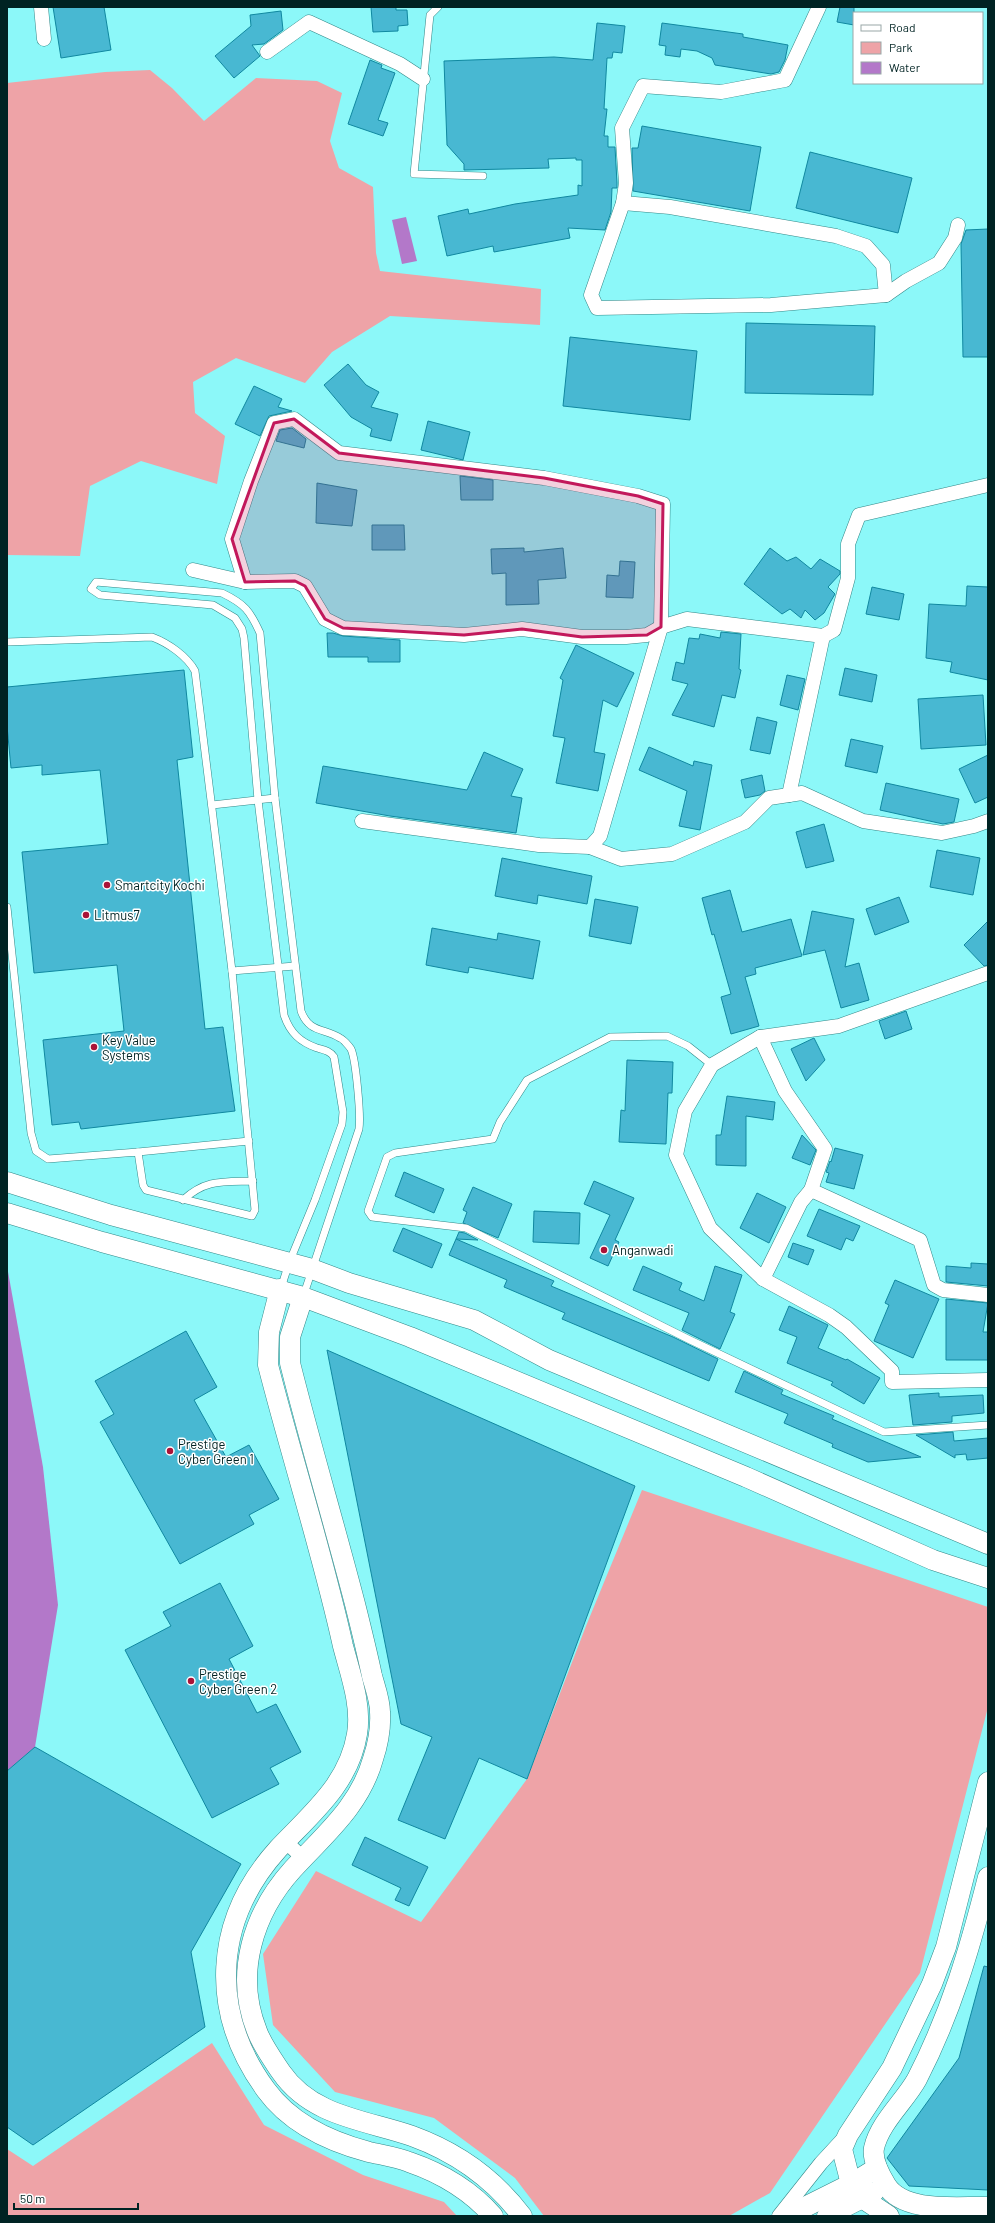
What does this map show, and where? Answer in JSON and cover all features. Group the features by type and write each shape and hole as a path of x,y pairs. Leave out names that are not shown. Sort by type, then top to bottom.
{"street":[{"path":"41,7 44,38"},
{"path":"819,7 785,80 721,92 643,86 622,128 626,183 623,203 591,295 597,308 771,305 886,295 906,281 939,263 955,238 958,225"},
{"path":"267,52 309,22 400,64 423,79"},
{"path":"623,203 670,207 836,236 866,246 883,265 886,295"},
{"path":"245,582 232,539 251,481 274,423 294,419 339,453 544,478 638,496 663,504 661,626 600,836 590,847"},
{"path":"193,570 245,582 295,582 305,586 324,620 343,628 464,635 522,629 582,637 626,637 647,635 661,626 687,619 823,636 834,630 848,578 848,544 859,515 988,486"},
{"path":"789,795 823,636"},
{"path":"362,821 538,845 590,847 621,859 672,854 745,822 769,798 802,793 863,821 942,833 974,826 988,821"},
{"path":"988,973 839,1026 760,1037 712,1065 685,1111 676,1155 710,1228 763,1279 829,1315 846,1327 892,1371 892,1382 988,1380"},
{"path":"760,1037 785,1091 825,1149 811,1190 801,1202 763,1279"},
{"path":"7,1182 111,1215 312,1269 349,1283 474,1320 549,1360 988,1544"},
{"path":"811,1190 920,1240 934,1284 943,1290 988,1295"},
{"path":"7,1213 102,1242 280,1289 303,1297 410,1337 746,1477 934,1560 988,1578"},
{"path":"280,1289 269,1332 268,1365 328,1586 359,1713 358,1733 344,1774 329,1796 260,1871 247,1892 236,1915 226,1965 229,2014 245,2056 267,2091 280,2105 305,2125 325,2136 366,2151 409,2162 454,2183 483,2205 493,2216"},
{"path":"303,1297 290,1336 290,1362 349,1579 380,1711 379,1738 362,1788 344,1814 277,1888 265,1907 256,1926 247,1968 250,2009 257,2032 282,2074 295,2088 330,2111 367,2125 412,2136 462,2160 494,2184 522,2216"},
{"path":"328,1586 349,1579"},
{"path":"889,2216 856,2191 842,2149 848,2135 892,2068 904,2046 932,1984 946,1947 988,1782"},
{"path":"286,1842 303,1858"},
{"path":"988,1877 968,1954 940,2029 916,2079 878,2136 874,2150 877,2168 886,2186 906,2200 930,2207 988,2207"},
{"path":"946,1947 968,1954"},
{"path":"280,2105 295,2088"},
{"path":"779,2216 821,2163 848,2135"},
{"path":"827,2216 856,2191 877,2168"},
{"path":"786,2216 856,2191 886,2186"}],"lane":[{"path":"438,7 430,15 414,174 483,176"},
{"path":"280,1289 315,1200 342,1124 343,1112 334,1057 331,1053 295,1036 289,1028 284,1015 258,800 242,629 235,618 213,605 100,595 91,589 96,582 222,593 237,600 250,611 260,633 275,798 295,966 304,1020 318,1030 341,1038 351,1049 360,1111 359,1129 303,1297"},
{"path":"7,642 152,638 159,640 189,660 195,671 232,971 253,1181 255,1210 252,1216 146,1190 143,1185 138,1152"},
{"path":"212,805 275,798"},
{"path":"7,907 31,1133 36,1151 42,1157 48,1158 138,1152 249,1141"},
{"path":"232,971 295,966"},
{"path":"712,1065 688,1046 667,1036 610,1037 527,1080 500,1122 492,1138 395,1153 387,1156 368,1211 372,1217 466,1228 690,1340 884,1432 988,1425"},
{"path":"183,1200 203,1185 214,1182 253,1181"}],"highlighted area":[{"path":"294,419 339,453 544,478 638,496 663,504 661,627 647,635 582,637 522,629 464,635 343,628 325,619 305,586 295,581 245,582 232,539 274,423"}],"green space":[{"path":"150,70 172,88 204,121 256,78 317,81 342,93 330,141 339,168 373,187 376,253 380,271 541,289 540,325 390,316 332,352 305,383 236,358 193,382 195,413 225,436 217,484 141,461 90,486 80,556 7,555 7,83 105,72"},
{"path":"642,1490 988,1607 988,1707 920,1973 770,2193 729,2216 544,2216 515,2178 434,2118 335,2092 273,2025 263,1954 316,1871 421,1922 527,1779 586,1626"},
{"path":"212,2043 264,2125 363,2175 444,2202 457,2216 7,2216 7,2149 33,2166"}],"water":[{"path":"406,217 417,261 402,264 392,220"},
{"path":"7,1266 43,1467 58,1605 35,1747 7,1771"}],"building":[{"path":"53,7 104,7 111,50 61,58"},
{"path":"371,7 396,7 396,10 407,10 408,25 398,26 398,31 373,32"},
{"path":"840,7 854,7 853,25 837,22"},
{"path":"281,11 283,30 264,44 252,45 260,56 234,78 215,56 251,26 250,15"},
{"path":"597,23 625,26 622,53 613,52 612,58 607,58 604,109 607,109 604,136 608,136 608,147 615,147 617,188 612,188 611,212 605,230 568,228 570,238 494,252 493,246 447,256 438,216 468,209 469,214 515,204 578,195 578,185 582,186 582,160 576,160 576,158 548,159 549,168 464,170 464,164 447,145 444,61 554,57 593,60"},
{"path":"662,23 743,34 743,37 788,45 785,60 779,72 771,74 715,65 712,58 697,51 681,49 680,57 665,55 666,46 659,45"},
{"path":"370,60 382,65 381,68 395,73 378,120 388,123 383,136 348,124"},
{"path":"642,126 761,147 750,211 633,191 632,148 638,148"},
{"path":"810,152 912,178 898,233 796,208"},
{"path":"988,229 988,357 963,357 961,244 966,230"},
{"path":"746,323 875,326 873,395 745,393"},
{"path":"570,337 697,351 690,420 563,406"},
{"path":"348,364 366,385 379,392 371,407 398,414 391,441 370,436 372,429 351,417 324,385"},
{"path":"254,386 282,399 278,407 292,411 269,416 260,436 235,424"},
{"path":"428,421 470,432 463,460 421,450"},
{"path":"292,428 306,439 304,448 276,441 280,430"},
{"path":"460,476 493,480 493,500 461,500"},
{"path":"317,483 357,490 352,526 316,523"},
{"path":"372,525 404,525 405,550 372,550"},
{"path":"524,548 524,552 563,548 566,578 538,580 539,604 506,605 506,573 492,574 491,549"},
{"path":"770,548 787,561 796,557 811,569 820,559 840,571 840,574 828,587 835,594 824,613 815,620 805,610 801,618 790,609 782,614 744,584"},
{"path":"620,561 635,562 633,598 606,597 607,575 619,576"},
{"path":"967,586 988,587 988,680 950,672 952,662 926,658 929,604 966,606"},
{"path":"872,587 904,594 899,620 866,614"},
{"path":"721,632 741,634 739,669 741,670 735,698 722,695 714,727 672,715 688,684 672,680 676,662 684,664 689,638 699,639 700,634 720,638"},
{"path":"327,633 343,636 400,640 400,662 368,662 368,657 328,657"},
{"path":"576,645 634,673 617,707 603,700 594,752 605,754 598,791 556,783 565,738 553,736 563,680 560,678"},
{"path":"845,668 877,675 872,702 839,695"},
{"name":"Smartcity Kochi","path":"184,670 193,757 177,760 205,1029 223,1027 235,1111 81,1129 79,1122 52,1125 43,1040 124,1031 117,965 34,973 22,852 108,844 100,770 42,775 42,765 11,768 7,726 7,687"},
{"path":"787,675 805,679 798,710 780,705"},
{"path":"983,695 986,745 921,749 918,699"},
{"path":"757,717 777,722 770,754 750,750"},
{"path":"851,739 883,746 877,773 845,766"},
{"path":"649,747 693,766 694,761 712,765 700,830 679,826 687,791 639,770"},
{"path":"484,752 523,769 511,796 522,798 516,833 390,816 316,803 323,766 467,790"},
{"path":"988,755 988,797 975,803 959,769"},
{"path":"762,775 765,791 760,795 745,798 741,780"},
{"path":"886,783 959,799 954,822 943,824 880,810"},
{"path":"824,824 834,861 806,868 796,832"},
{"path":"937,850 980,858 973,895 930,887"},
{"path":"502,858 592,876 587,904 538,895 537,904 495,896"},
{"path":"730,890 742,932 791,919 802,956 755,968 756,974 745,977 759,1026 731,1034 721,997 731,994 702,898"},
{"path":"899,897 909,922 875,935 866,909"},
{"path":"595,899 638,907 631,944 589,936"},
{"path":"812,911 854,919 845,967 859,963 869,1000 841,1008 825,950 803,955"},
{"path":"988,921 988,965 984,966 964,945"},
{"path":"432,928 497,940 498,933 540,941 533,979 469,967 468,973 426,965"},
{"path":"906,1011 912,1029 885,1039 879,1021"},
{"path":"814,1038 825,1060 806,1081 791,1049"},
{"path":"627,1060 673,1062 672,1093 668,1093 666,1144 619,1142 621,1110 625,1111"},
{"path":"727,1096 775,1102 773,1120 746,1116 746,1166 716,1165 716,1135 721,1135"},
{"path":"802,1135 816,1150 810,1165 792,1158"},
{"path":"835,1148 863,1155 854,1189 826,1182 829,1173 826,1172"},
{"path":"404,1172 444,1189 434,1213 395,1196"},
{"path":"594,1181 634,1198 615,1240 619,1242 608,1266 590,1258 610,1215 584,1204"},
{"path":"473,1187 512,1204 498,1238 463,1223 467,1212 463,1210"},
{"path":"757,1193 786,1207 769,1243 740,1228"},
{"path":"819,1209 860,1226 853,1241 846,1238 841,1250 807,1236"},
{"path":"534,1211 580,1213 579,1244 533,1242"},
{"path":"403,1228 442,1244 432,1268 393,1251"},
{"path":"459,1232 465,1233 478,1240 456,1239"},
{"path":"456,1239 554,1281 551,1286 673,1337 718,1359 709,1381 562,1319 565,1313 504,1287 507,1280 449,1255"},
{"path":"793,1243 814,1250 808,1265 788,1257"},
{"path":"971,1263 988,1264 988,1286 946,1282 946,1266 971,1268"},
{"path":"643,1266 682,1283 679,1290 704,1301 715,1266 742,1275 730,1312 735,1314 720,1349 682,1330 689,1313 633,1290"},
{"path":"895,1280 939,1299 913,1358 874,1341 889,1305 885,1303"},
{"path":"946,1299 988,1303 983,1332 988,1332 988,1360 946,1360"},
{"path":"789,1306 828,1325 818,1348 846,1360 847,1359 880,1378 864,1404 831,1385 833,1382 787,1363 797,1337 779,1330"},
{"name":"Prestige Cyber Green 1","path":"186,1331 217,1387 194,1400 226,1457 249,1445 279,1499 249,1515 254,1524 180,1564 100,1422 114,1414 95,1381"},
{"path":"327,1350 635,1486 527,1779 479,1758 445,1839 398,1820 432,1737 401,1724"},
{"path":"744,1371 783,1390 781,1394 834,1416 832,1419 921,1457 868,1462 832,1447 833,1444 784,1423 788,1414 735,1392"},
{"path":"939,1393 939,1397 983,1395 984,1413 952,1416 952,1422 913,1425 909,1395"},
{"path":"953,1432 954,1441 988,1438 988,1458 967,1460 966,1454 955,1455 955,1458 916,1435"},
{"name":"Prestige Cyber Green 2","path":"220,1583 253,1646 229,1659 257,1713 276,1704 301,1752 270,1768 279,1784 212,1818 125,1650 171,1626 163,1612"},
{"path":"35,1747 241,1864 191,1952 205,2027 33,2145 7,2127 7,1771"},
{"path":"365,1837 428,1867 409,1906 395,1900 401,1888 352,1865"},
{"path":"984,1966 988,1967 988,2190 909,2186 887,2158 959,2058"}],"place":[{"name":"Smartcity Kochi","path":"107,885"},
{"name":"Litmus7","path":"86,915"},
{"name":"Key Value Systems","path":"94,1047"},
{"name":"Anganwadi","path":"604,1250"},
{"name":"Prestige Cyber Green 1","path":"170,1451"},
{"name":"Prestige Cyber Green 2","path":"191,1681"}]}
